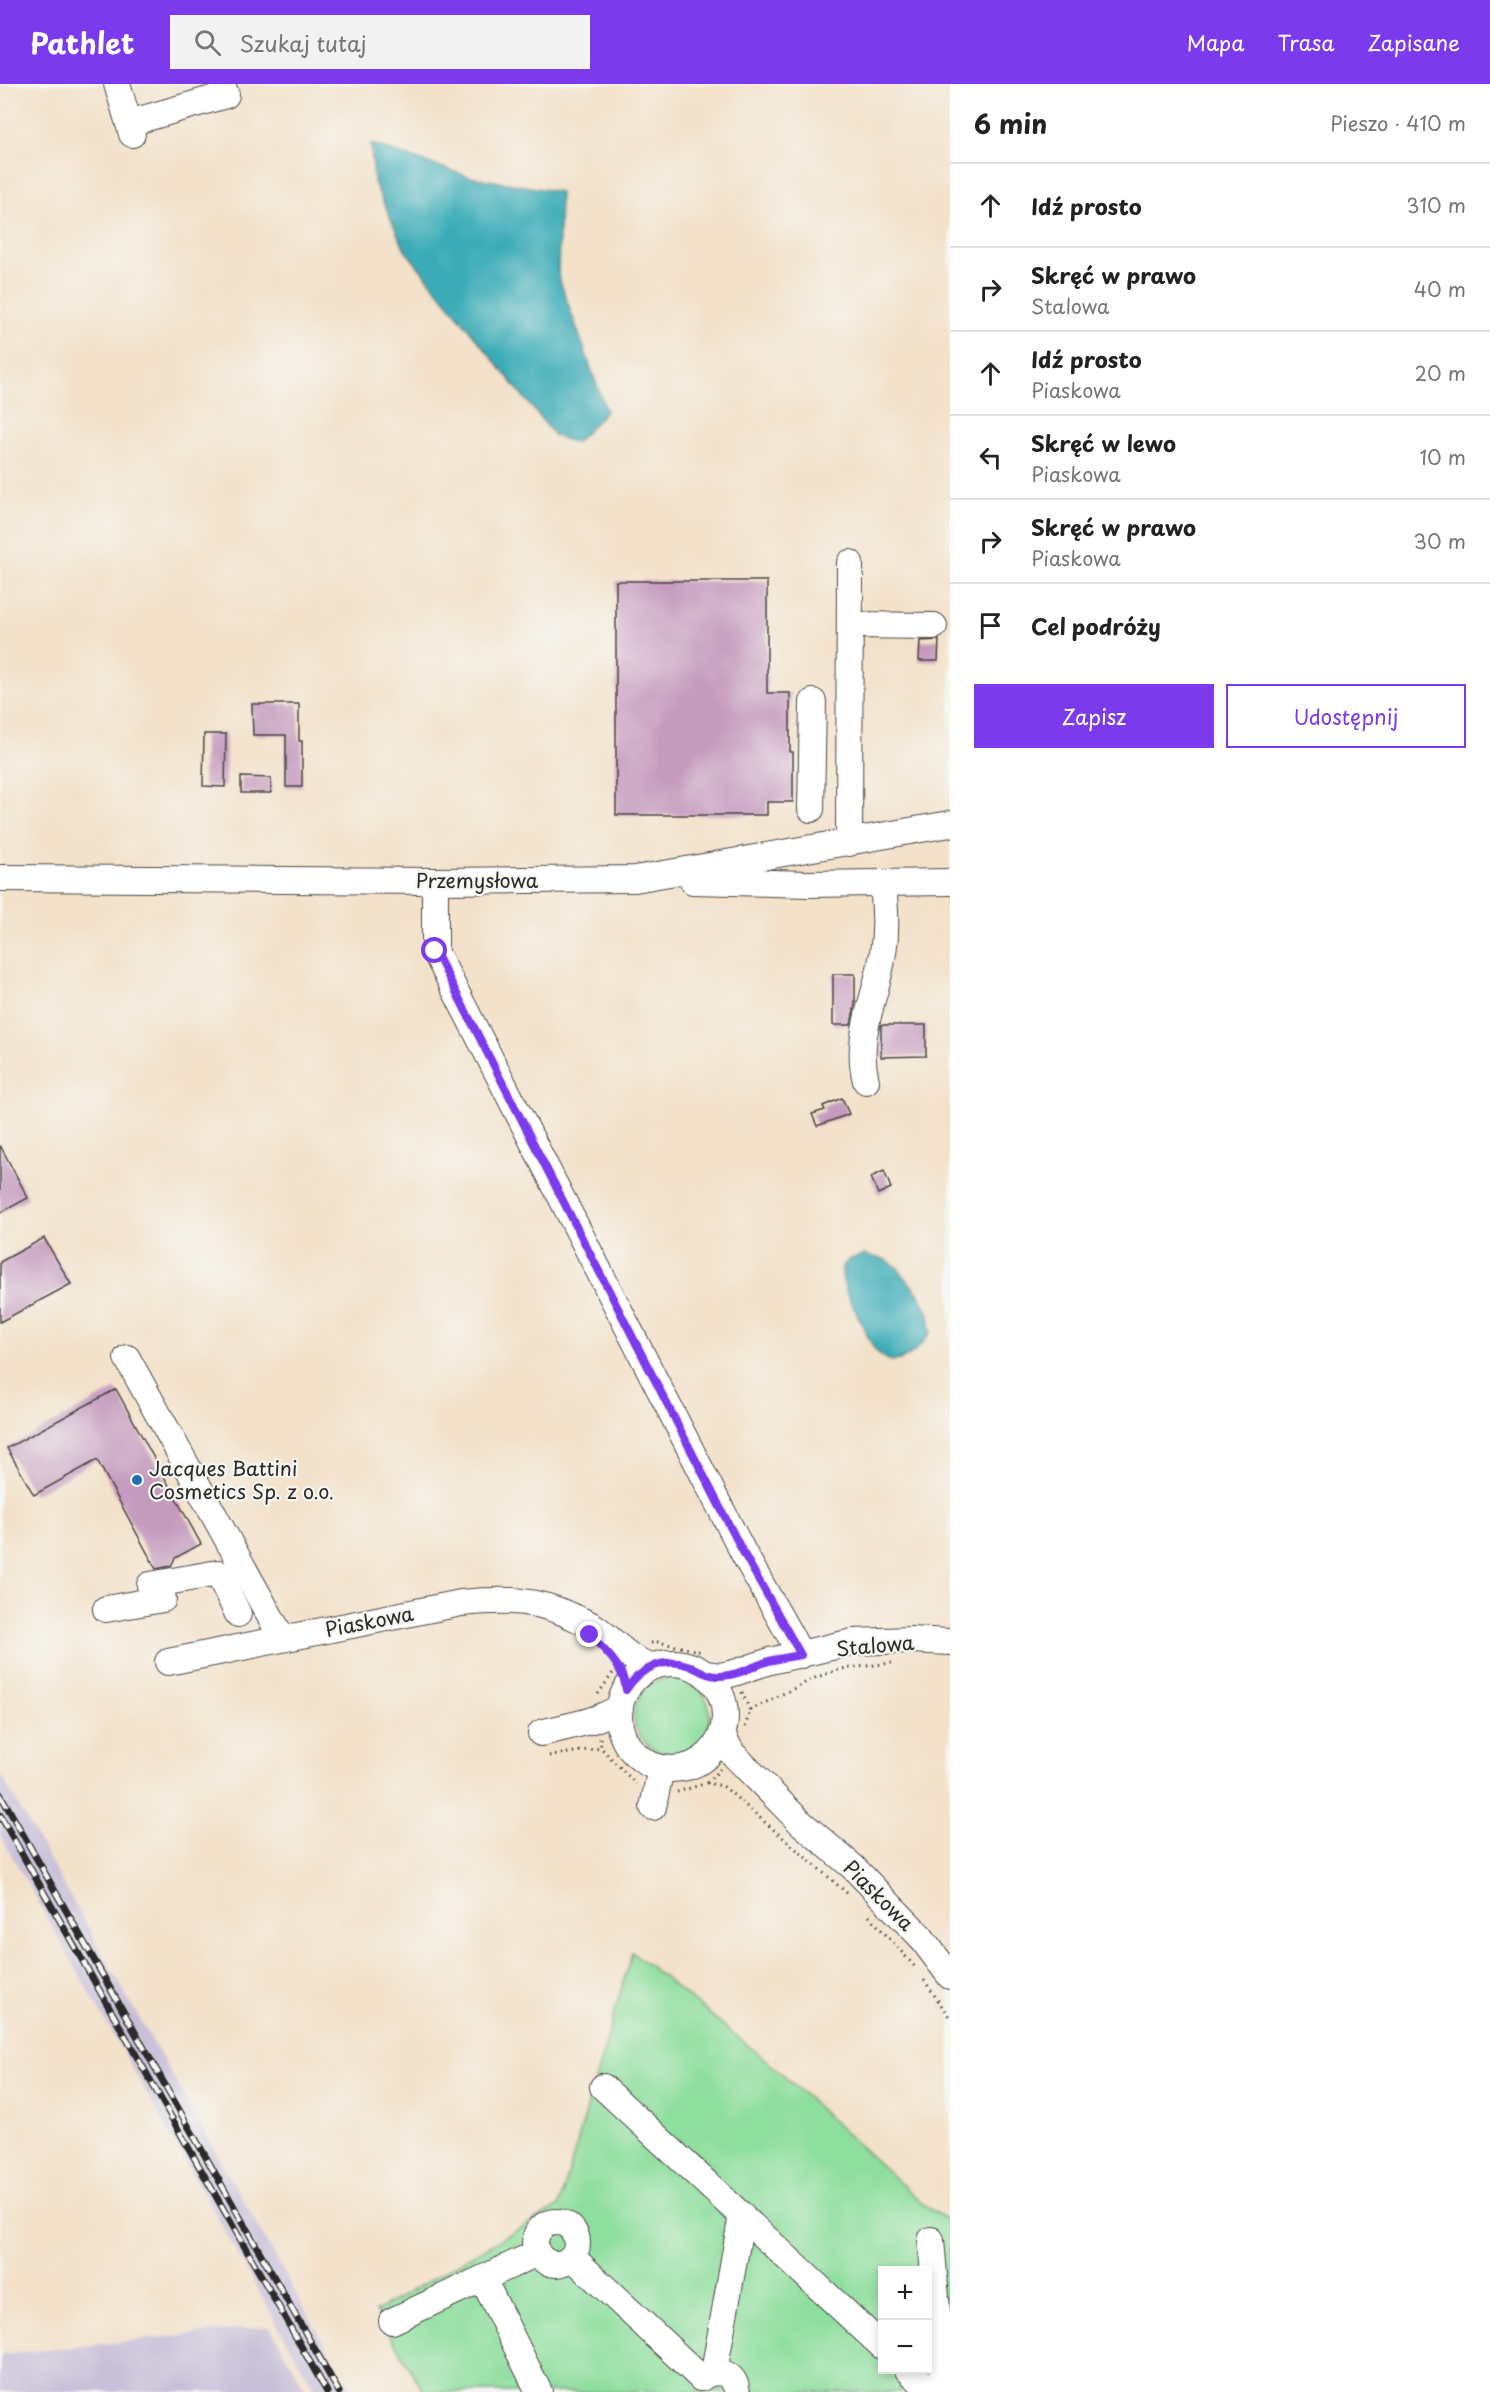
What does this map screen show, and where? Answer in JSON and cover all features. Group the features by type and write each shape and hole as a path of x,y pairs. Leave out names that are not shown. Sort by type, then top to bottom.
{"street":[{"path":"117,84 130,129 226,95 222,84"},
{"path":"849,843 850,563"},
{"path":"850,625 934,626"},
{"path":"811,809 813,702"},
{"path":"812,760 850,762"},
{"name":"Przemysłowa","path":"0,878 435,881 635,879 950,824"},
{"path":"635,879 808,884 950,882"},
{"path":"435,881 435,951 744,1554 801,1655"},
{"path":"866,1081 861,1042 883,954 886,919 883,883"},
{"path":"127,1358 282,1638"},
{"path":"106,1610 218,1573 238,1614"},
{"name":"Piaskowa","path":"168,1662 460,1604 524,1600 570,1614 597,1628 641,1664 652,1666"},
{"name":"Piaskowa","path":"570,1614 619,1666 625,1677 623,1699 613,1743"},
{"name":"Stalowa","path":"705,1674 720,1676 770,1661 853,1642 911,1640 950,1642"},
{"name":"Stalowa","path":"738,1709 732,1698 741,1690 801,1655"},
{"path":"653,1807 661,1768 599,1735 541,1733 610,1714 623,1699 632,1680 652,1666 669,1663 688,1665 705,1674 722,1695 738,1709 709,1755 702,1773"},
{"name":"Piaskowa","path":"722,1734 732,1753 800,1822 870,1885 920,1936 950,1976"},
{"name":"Piaskowa","path":"661,1768 702,1773 710,1764 800,1822"},
{"path":"603,2087 878,2342"},
{"path":"704,2380 742,2215"},
{"path":"554,2222 573,2230 577,2244 572,2257 567,2262 554,2265 542,2259 537,2253 535,2240 541,2228 554,2222"},
{"path":"931,2240 945,2392"},
{"path":"392,2321 537,2253"},
{"path":"572,2257 704,2380"},
{"path":"483,2279 538,2392"},
{"path":"912,2374 932,2392"},
{"path":"704,2380 728,2375 738,2392"}],"path":[{"path":"738,1709 841,1669 896,1663"},
{"path":"549,1756 613,1743"},
{"path":"702,1773 723,1786 849,1895"},
{"path":"865,1912 917,1970"},
{"path":"924,1979 950,2018"}],"shaded area":[{"path":"0,1773 352,2392 316,2392 0,1835"},
{"path":"270,2326 307,2392 0,2392 0,2355"}],"green space":[{"path":"672,1678 686,1681 699,1689 707,1702 710,1716 707,1730 699,1743 686,1751 672,1754 658,1751 645,1743 637,1730 634,1716 637,1702 645,1689 658,1681"},
{"path":"632,1952 765,2059 924,2205 950,2222 950,2392 424,2392 376,2311 559,2206"}],"water":[{"path":"371,144 470,177 560,192 558,275 606,411 576,443 555,436 405,250 374,182"},
{"path":"864,1255 884,1259 896,1266 920,1296 929,1314 931,1332 915,1351 901,1360 886,1359 875,1350 845,1288 842,1267 850,1259"}],"building":[{"path":"616,581 767,581 767,693 790,693 793,802 767,802 767,815 616,815"},
{"path":"939,640 938,661 919,661 920,641"},
{"path":"252,704 299,704 302,787 286,787 286,735 253,735"},
{"path":"204,734 226,734 225,787 203,786"},
{"path":"241,777 271,778 271,793 241,793"},
{"path":"833,974 855,974 855,1005 851,1025 833,1025"},
{"path":"881,1025 926,1025 926,1056 881,1057"},
{"path":"842,1098 849,1114 817,1126 812,1114 825,1110 823,1106"},
{"path":"0,1145 28,1198 0,1213"},
{"path":"884,1171 891,1188 878,1194 871,1177"},
{"path":"44,1238 71,1284 0,1322 0,1262"},
{"path":"116,1389 201,1544 175,1558 171,1566 156,1569 97,1460 34,1495 7,1448"}],"railway":[{"path":"0,1794 339,2392"},
{"path":"0,1815 327,2392"}],"place":[{"name":"Jacques Battini Cosmetics Sp. z o.o.","path":"137,1480"}],"route":[{"path":"435,951 744,1554 801,1655 770,1661 720,1676 705,1674 688,1665 669,1663 652,1666 632,1680 626,1690 625,1677 619,1666 590,1635"}]}
